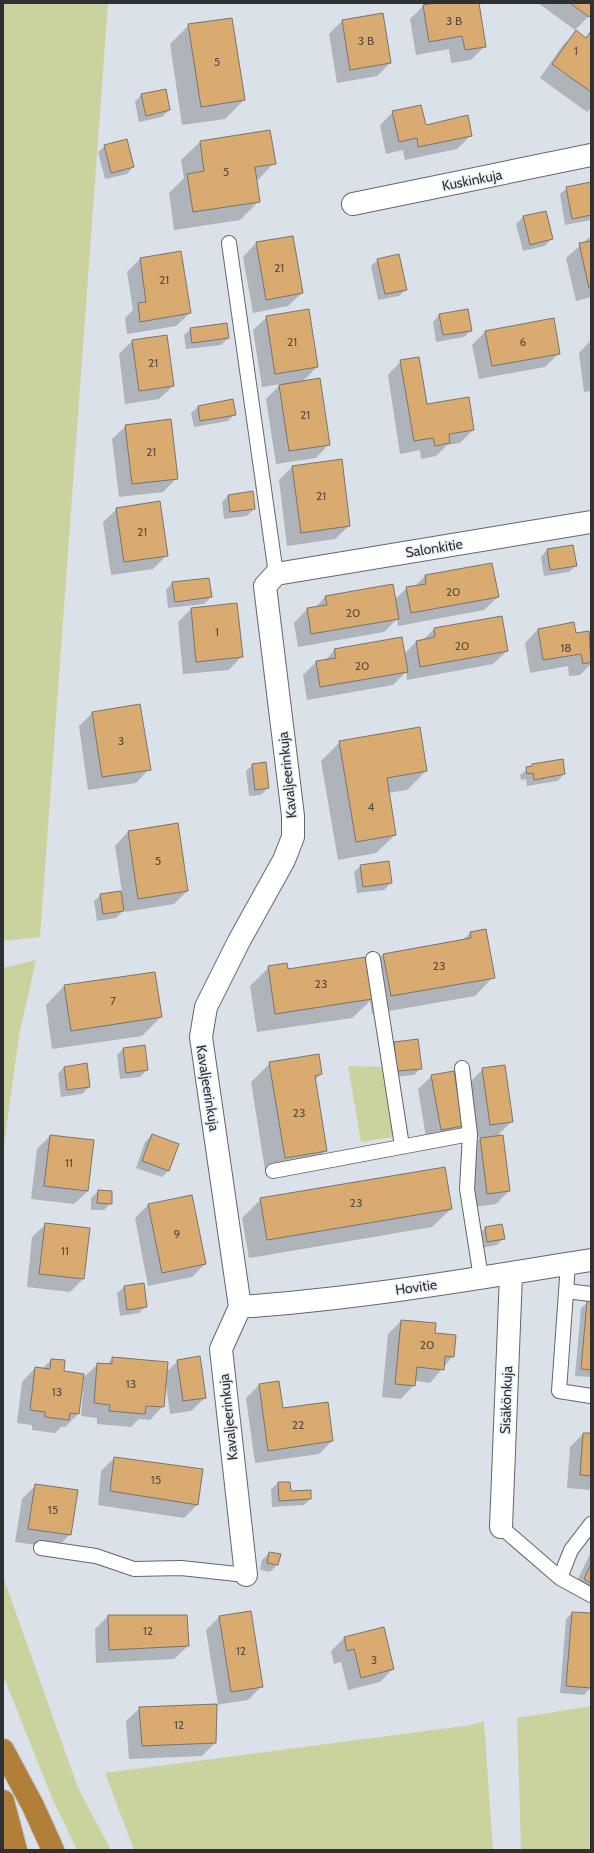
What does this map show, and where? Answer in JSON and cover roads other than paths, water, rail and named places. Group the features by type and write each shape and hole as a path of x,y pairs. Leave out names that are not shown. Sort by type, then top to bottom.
{"highway":[{"path":"3,1750 33,1806 53,1850"},
{"path":"3,1801 16,1850"}],"street":[{"name":"Kuskinkuja","path":"353,204 591,155"},
{"name":"Salonkitie","path":"276,574 591,522"},
{"name":"Kavaljeerinkuja","path":"246,1575 221,1349 240,1307 200,1037 206,1007 239,941 284,860 293,837 292,809 265,586 276,574"},
{"name":"Hovitie","path":"240,1307 289,1304 511,1274 591,1260"},
{"name":"Sisäkönkuja","path":"501,1527 511,1274"}],"lane":[{"path":"230,243 276,574"},
{"path":"373,959 402,1146"},
{"path":"462,1068 470,1134 467,1189 481,1278"},
{"path":"273,1171 470,1134"},
{"path":"568,1264 559,1391 591,1396"},
{"path":"566,1291 591,1294"},
{"path":"560,1578 571,1550 591,1524"},
{"path":"501,1527 560,1578 591,1595"},
{"path":"41,1548 96,1556 134,1569 181,1568 246,1575"}]}
